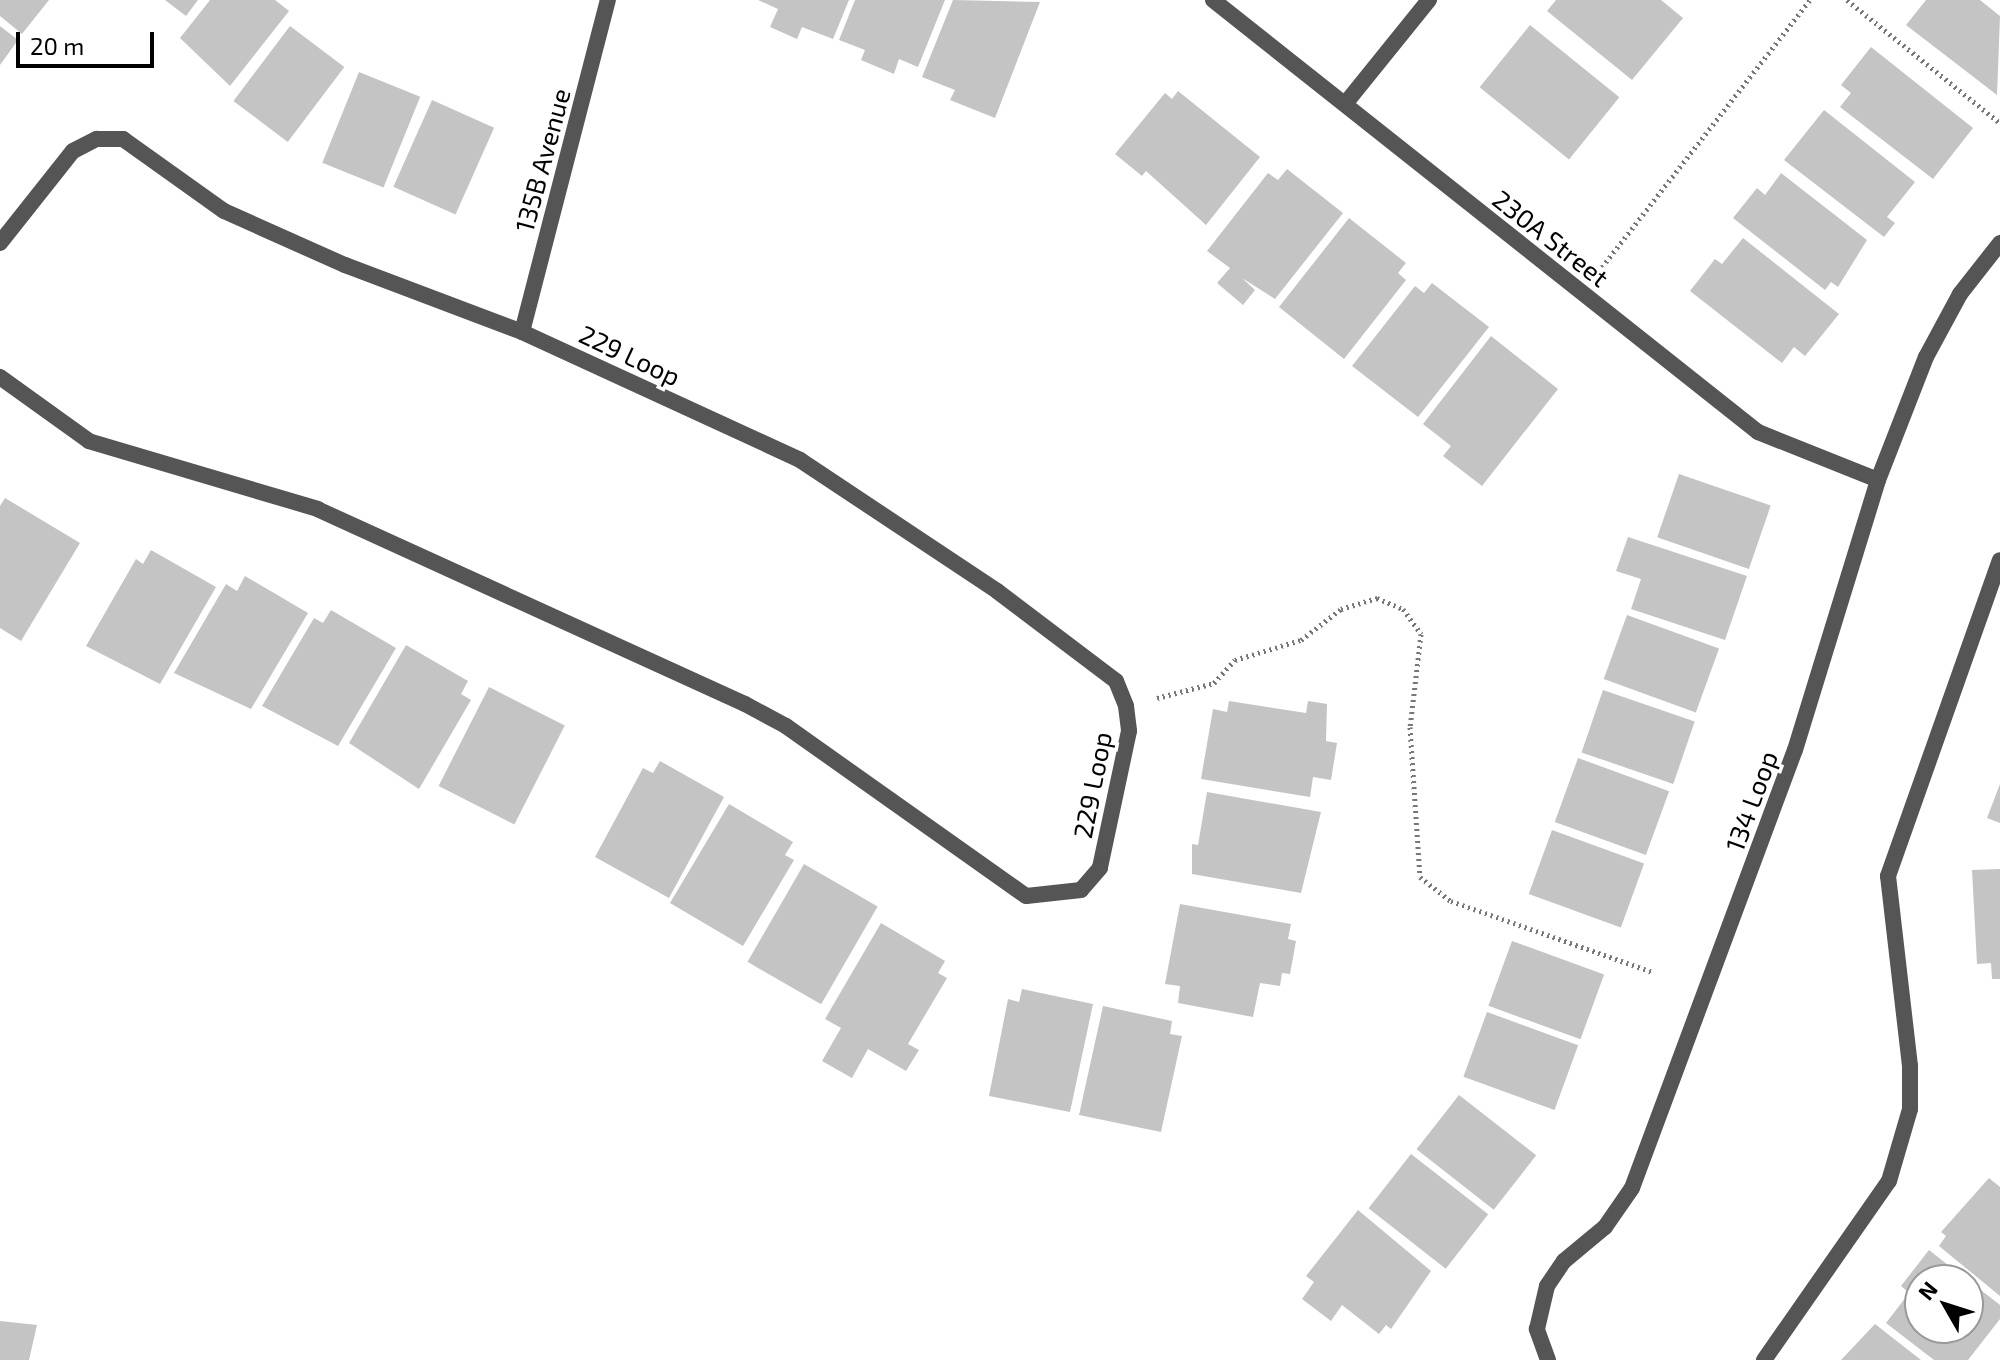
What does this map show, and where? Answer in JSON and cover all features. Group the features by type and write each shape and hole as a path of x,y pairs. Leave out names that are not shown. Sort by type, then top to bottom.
{"street":[{"name":"135B Avenue","path":"522,332 608,0"},
{"name":"230A Street","path":"1213,0 1758,432 1878,480"},
{"path":"1345,104 1429,0"},
{"name":"229 Loop","path":"0,243 73,151 97,139 123,139 224,211 345,265 522,332 800,460 997,591 1116,681 1126,706 1129,731 1100,868 1081,890 1026,896 786,726 745,704 318,509 89,441 0,377"},
{"name":"134 Loop","path":"1548,1360 1537,1329 1538,1309 1564,1261 1605,1227 1632,1188 1795,750 1878,480 1926,357 1960,294 2000,243"},
{"path":"1764,1360 1889,1181 1910,1109 1910,1066 1888,876 2000,560"}],"path":[{"path":"1582,293 1810,0"},
{"path":"1847,0 2000,123"},
{"path":"1157,698 1214,683 1235,660 1301,640 1341,609 1377,598 1403,609 1421,634 1410,727 1420,877 1451,901 1653,972"}],"building":[{"path":"0,0 49,0 22,34 0,16"},
{"path":"165,0 198,0 186,16"},
{"path":"210,0 275,0 289,11 230,86 180,38"},
{"path":"758,0 849,0 833,39 802,27 797,39 770,27 778,9"},
{"path":"855,0 945,0 918,67 899,59 894,74 861,60 865,50 839,40"},
{"path":"953,0 1040,2 995,118 950,100 955,90 922,77"},
{"path":"1556,0 1661,0 1683,18 1632,80 1547,11"},
{"path":"1926,0 1980,0 2000,16 1997,95 1906,25"},
{"path":"1530,25 1619,97 1569,160 1480,87"},
{"path":"0,26 18,40 0,65"},
{"path":"290,26 344,67 288,142 233,101"},
{"path":"1871,47 1973,128 1933,179 1840,107 1851,93 1841,85"},
{"path":"359,72 420,97 383,188 322,163"},
{"path":"1178,91 1260,157 1206,225 1146,171 1142,176 1115,154 1165,93 1172,99"},
{"path":"432,100 494,128 455,214 393,187"},
{"path":"1824,110 1915,182 1887,217 1895,223 1884,237 1784,160"},
{"path":"1287,169 1343,213 1275,299 1242,278 1255,290 1243,305 1217,283 1230,268 1207,251 1268,173 1278,180"},
{"path":"1781,173 1867,240 1838,287 1831,282 1825,290 1733,218 1757,188 1765,195"},
{"path":"1349,218 1406,263 1398,273 1406,280 1344,359 1279,307"},
{"path":"1743,238 1839,314 1805,356 1794,347 1782,363 1690,291 1715,259 1722,264"},
{"path":"1432,283 1489,327 1418,417 1352,366 1415,286 1424,293"},
{"path":"1491,336 1558,389 1482,486 1443,456 1451,446 1423,424"},
{"path":"1679,474 1771,506 1749,569 1657,537"},
{"path":"5,498 80,543 21,641 0,628 0,506"},
{"path":"1628,537 1747,576 1725,640 1631,609 1641,579 1616,571"},
{"path":"151,550 216,587 160,684 86,646 136,559 143,564"},
{"path":"245,576 308,613 251,709 174,673 226,584 237,591"},
{"path":"331,610 396,648 338,746 262,706 314,618 323,623"},
{"path":"1627,615 1719,649 1696,712 1604,679"},
{"path":"406,645 468,681 461,694 471,700 419,789 349,743"},
{"path":"489,687 565,726 514,824 439,786"},
{"path":"1603,690 1695,722 1673,784 1582,752"},
{"path":"1229,701 1306,713 1308,701 1327,704 1326,741 1337,743 1331,780 1313,777 1310,797 1201,779 1213,709 1227,712"},
{"path":"1578,758 1669,791 1646,855 1555,822"},
{"path":"660,761 724,797 669,898 595,857 643,768 653,773"},
{"path":"2000,784 2000,823 1987,818"},
{"path":"1207,792 1321,812 1301,893 1192,874 1192,844 1198,845"},
{"path":"729,804 793,842 785,855 794,860 743,946 670,903"},
{"path":"1552,830 1644,864 1621,927 1529,894"},
{"path":"804,864 878,906 821,1004 748,962"},
{"path":"2000,869 2000,979 1992,979 1991,963 1977,964 1972,870"},
{"path":"1180,904 1291,924 1288,939 1296,941 1290,974 1282,973 1280,986 1260,983 1253,1017 1178,1003 1180,986 1165,984"},
{"path":"881,923 945,961 938,973 947,978 908,1044 919,1050 906,1071 868,1049 852,1078 822,1061 841,1028 825,1019"},
{"path":"1512,941 1604,975 1580,1039 1488,1006"},
{"path":"1022,989 1093,1004 1070,1112 989,1096 1008,999 1019,1002"},
{"path":"1103,1006 1172,1021 1170,1034 1182,1036 1161,1132 1079,1115"},
{"path":"1487,1012 1578,1045 1555,1110 1463,1077"},
{"path":"1459,1095 1536,1155 1494,1210 1417,1149"},
{"path":"1411,1154 1488,1214 1446,1269 1369,1208"},
{"path":"1989,1178 2000,1187 2000,1296 1984,1283 1984,1264 1961,1264 1939,1246 1946,1236 1941,1232"},
{"path":"1358,1210 1431,1271 1391,1329 1386,1325 1379,1334 1342,1305 1331,1321 1302,1299 1314,1282 1306,1276"},
{"path":"1929,1250 1947,1264 1918,1264"},
{"path":"1984,1292 2000,1305 2000,1319 1984,1340"},
{"path":"1904,1300 1904,1337 1886,1323"},
{"path":"0,1321 37,1325 29,1360 0,1360"},
{"path":"1875,1324 1921,1360 1841,1360"},
{"path":"1913,1344 1980,1344 1968,1360 1934,1360"}]}
